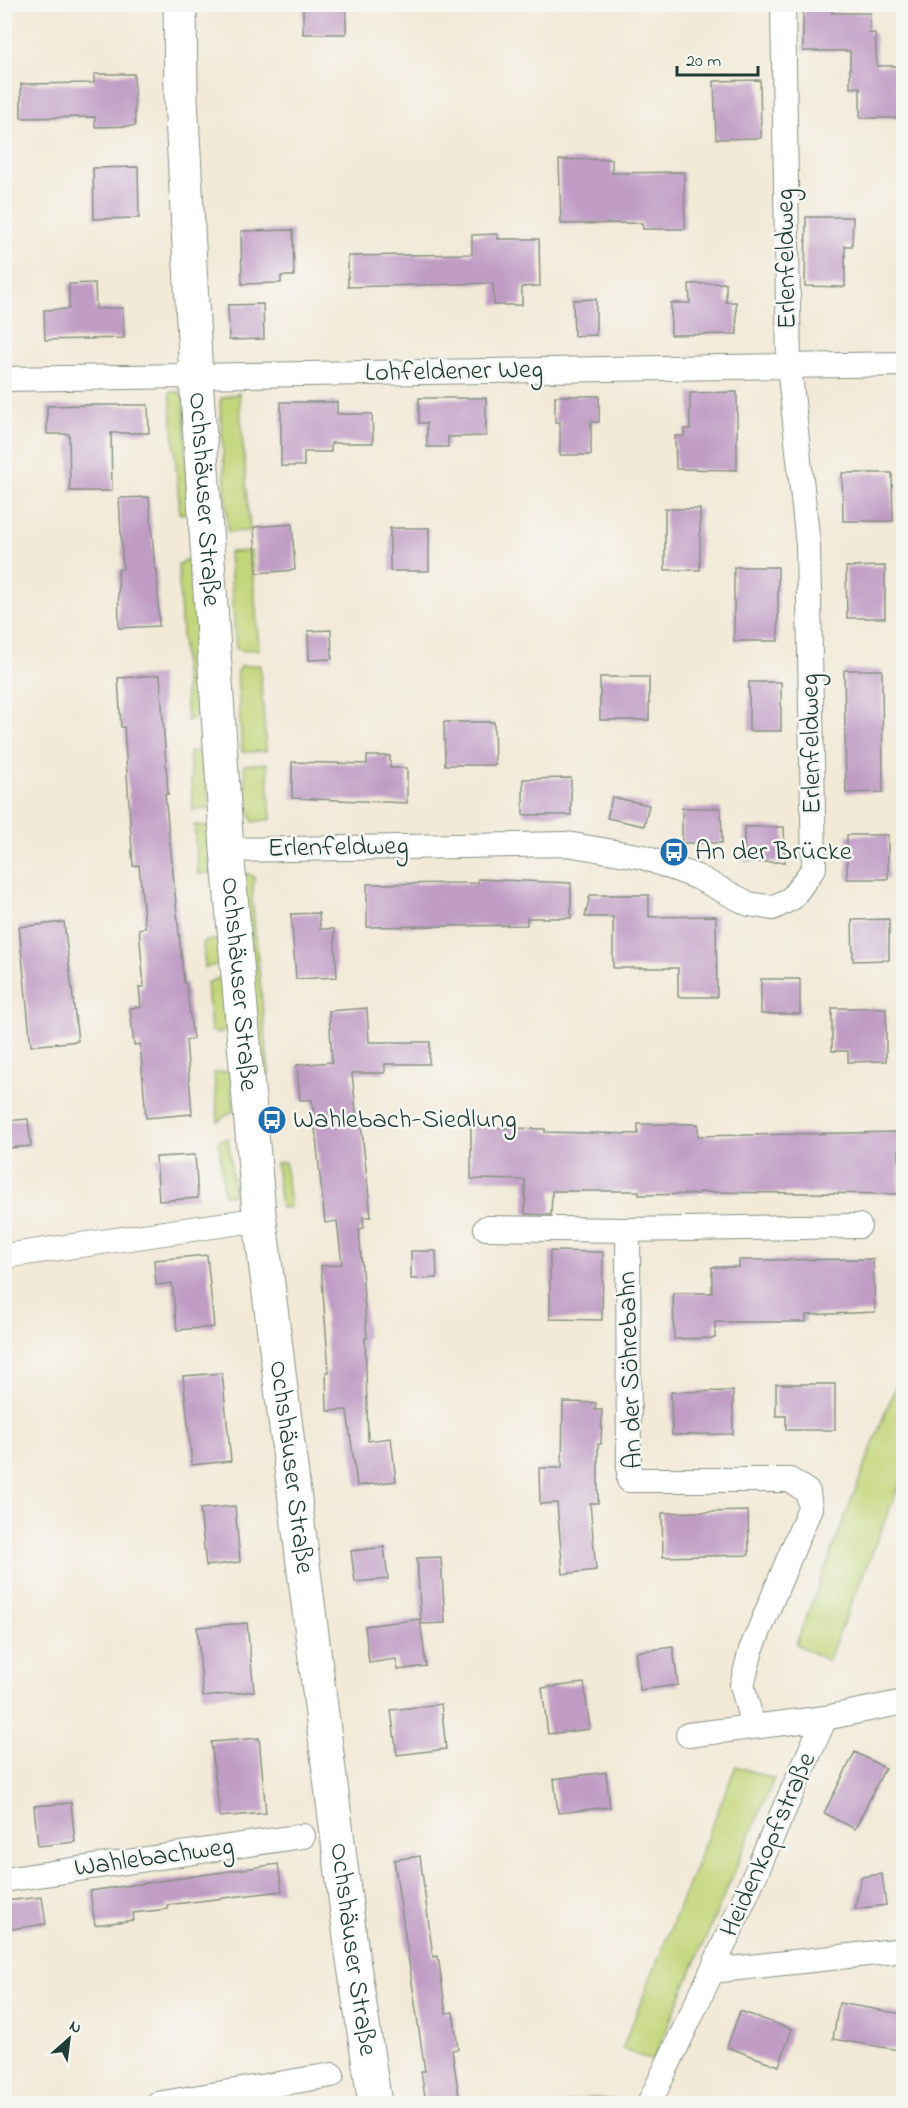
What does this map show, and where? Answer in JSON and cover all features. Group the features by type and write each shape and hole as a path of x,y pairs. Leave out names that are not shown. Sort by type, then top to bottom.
{"main road":[{"name":"Ochshäuser Straße","path":"180,4 181,98 196,377 227,850 259,1213 352,1953 375,2103"}],"street":[{"name":"Erlenfeldweg","path":"227,850 567,844 643,857 697,877 749,904 773,908 792,898 814,868 808,545 789,365 783,4"},
{"name":"Lohfeldener Weg","path":"4,379 903,364"},
{"path":"4,1256 241,1222"},
{"name":"An der Söhrebahn","path":"486,1228 628,1230 859,1226"},
{"name":"An der Söhrebahn","path":"628,1230 629,1480 790,1480 808,1492 810,1508 751,1650 742,1685 753,1727"},
{"name":"Heidenkopfstraße","path":"688,1735 825,1718 903,1702"},
{"name":"Heidenkopfstraße","path":"649,2103 712,1971 825,1718"},
{"name":"Wahlebachweg","path":"4,1880 303,1836"},
{"name":"Heidenkopfstraße","path":"712,1971 903,1950"},
{"path":"157,2103 332,2075"}],"green space":[{"path":"170,392 178,392 184,397 188,513 180,514"},
{"path":"239,393 250,531 228,532 220,403 221,398"},
{"path":"251,551 259,649 241,651 236,648 229,552"},
{"path":"192,556 202,710 200,716 187,721 178,565"},
{"path":"260,665 266,751 242,752 237,671 241,666"},
{"path":"205,751 209,808 193,810 189,752"},
{"path":"267,763 271,819 253,822 247,806 244,765"},
{"path":"194,825 211,827 213,873 198,874"},
{"path":"247,873 254,877 252,900 269,1073 262,1090 244,875"},
{"path":"220,940 222,963 205,968 203,942"},
{"path":"221,977 227,1029 220,1033 211,1031 207,983"},
{"path":"230,1071 234,1110 218,1121 214,1073"},
{"path":"228,1138 234,1194 224,1195 219,1140"},
{"path":"285,1162 290,1207 281,1208 276,1163"},
{"path":"903,1354 903,1476 828,1661 796,1644 896,1385"},
{"path":"736,1766 774,1779 653,2061 622,2049"},
{"path":"593,2098 633,2102 566,2103"}],"building":[{"path":"303,4 346,4 346,34 303,34"},
{"path":"803,4 832,4 832,13 870,13 869,33 875,33 877,66 903,66 901,118 860,118 860,87 850,88 850,51 803,51"},
{"path":"94,74 134,74 135,126 95,127 95,117 21,118 21,84 94,83"},
{"path":"760,80 761,138 716,139 714,81"},
{"path":"612,159 612,173 684,172 685,229 643,229 642,223 561,224 559,160"},
{"path":"138,167 139,218 94,219 93,168"},
{"path":"806,217 853,217 852,246 845,246 845,287 805,286"},
{"path":"293,230 294,276 281,276 281,283 242,284 241,231"},
{"path":"498,234 498,239 539,239 540,286 522,287 522,305 494,305 493,283 348,287 348,256 472,254 472,235"},
{"path":"95,283 96,309 123,308 124,338 45,340 44,310 69,309 69,284"},
{"path":"726,283 726,302 736,302 737,334 671,335 671,303 690,303 689,284"},
{"path":"596,299 596,335 574,336 573,300"},
{"path":"263,304 264,339 229,340 228,305"},
{"path":"737,392 737,470 676,469 675,436 684,436 684,429 690,429 690,393"},
{"path":"555,396 599,396 599,422 591,422 591,455 560,455 560,422 555,423"},
{"path":"419,398 486,398 486,436 448,437 448,447 427,447 427,423 419,423"},
{"path":"281,402 337,402 337,414 372,414 373,443 331,443 331,452 304,452 304,466 281,466"},
{"path":"148,405 149,433 111,433 112,491 70,491 69,434 47,434 47,406"},
{"path":"842,473 892,473 893,521 843,521"},
{"path":"149,497 155,569 157,569 159,626 119,628 118,570 123,569 119,498"},
{"path":"665,509 700,509 700,570 665,570"},
{"path":"292,524 295,570 257,573 254,527"},
{"path":"390,528 429,528 429,571 390,571"},
{"path":"885,566 885,618 847,618 846,567"},
{"path":"734,567 778,567 778,641 734,641"},
{"path":"331,630 332,659 309,660 308,631"},
{"path":"844,670 882,670 883,792 846,793"},
{"path":"160,675 168,794 165,794 184,983 186,983 193,1039 186,1040 192,1114 146,1118 140,1044 134,1045 130,1008 141,1007 139,987 144,987 139,929 145,928 139,865 133,866 124,727 121,727 118,678"},
{"path":"600,677 649,677 649,720 600,720"},
{"path":"749,682 781,682 781,731 749,731"},
{"path":"444,722 494,722 495,765 445,765"},
{"path":"367,756 390,756 390,768 407,768 407,803 292,798 292,762 367,764"},
{"path":"571,778 571,815 523,815 523,779"},
{"path":"612,797 649,805 644,826 607,818"},
{"path":"682,808 721,808 722,843 682,843"},
{"path":"744,827 784,827 785,862 744,862"},
{"path":"847,835 888,835 888,879 847,879"},
{"path":"478,879 571,883 571,918 527,918 527,925 367,927 367,884 478,883"},
{"path":"590,895 649,895 649,917 716,916 717,997 678,997 678,968 613,968 613,917 585,917"},
{"path":"319,913 320,929 334,929 337,977 296,979 291,914"},
{"path":"889,919 889,960 853,961 852,920"},
{"path":"64,922 78,1041 31,1046 19,927"},
{"path":"761,979 800,979 800,1014 761,1014"},
{"path":"367,1008 369,1042 430,1042 429,1064 385,1064 385,1073 352,1073 357,1122 361,1122 371,1217 363,1217 364,1228 359,1229 367,1338 365,1338 368,1441 391,1438 396,1481 357,1486 347,1410 327,1411 326,1372 329,1372 321,1266 342,1264 337,1221 325,1223 312,1100 300,1100 297,1065 332,1062 329,1011"},
{"path":"832,1008 886,1008 886,1061 848,1062 848,1051 832,1051"},
{"path":"28,1119 31,1146 9,1148 5,1121"},
{"path":"638,1124 698,1124 698,1136 899,1132 899,1194 699,1192 699,1194 639,1195 639,1191 552,1191 551,1215 525,1214 525,1180 471,1179 471,1127 545,1129 545,1132 638,1134"},
{"path":"195,1155 198,1198 159,1201 156,1157"},
{"path":"411,1251 436,1251 437,1278 411,1279"},
{"path":"550,1251 603,1252 602,1320 550,1319"},
{"path":"207,1255 214,1327 177,1330 172,1283 156,1285 154,1260"},
{"path":"873,1259 875,1312 806,1315 806,1322 715,1322 715,1338 674,1339 673,1293 712,1293 712,1267 739,1267 739,1260"},
{"path":"222,1373 231,1461 192,1465 183,1376"},
{"path":"776,1384 835,1384 835,1430 786,1430 786,1416 776,1416"},
{"path":"733,1391 733,1434 672,1435 671,1392"},
{"path":"563,1402 596,1403 595,1410 602,1410 601,1444 598,1444 598,1503 590,1503 596,1570 563,1574 557,1503 540,1504 539,1468 562,1468"},
{"path":"235,1506 240,1562 206,1566 200,1509"},
{"path":"748,1511 749,1555 663,1557 662,1513"},
{"path":"384,1547 388,1579 355,1582 351,1551"},
{"path":"441,1557 445,1623 421,1624 417,1558"},
{"path":"420,1619 426,1666 398,1670 396,1659 369,1663 365,1626"},
{"path":"247,1623 254,1691 203,1697 197,1627"},
{"path":"673,1647 678,1685 640,1690 635,1652"},
{"path":"584,1683 590,1729 548,1734 542,1688"},
{"path":"441,1704 446,1749 397,1755 391,1710"},
{"path":"259,1738 266,1813 220,1817 211,1742"},
{"path":"855,1752 885,1768 855,1829 824,1813"},
{"path":"606,1772 610,1807 558,1813 554,1779"},
{"path":"71,1803 75,1842 38,1846 34,1806"},
{"path":"420,1856 433,1957 438,1956 446,2013 453,2012 458,2049 452,2050 460,2103 426,2103 421,2071 425,2071 394,1860"},
{"path":"278,1864 282,1891 167,1905 168,1909 133,1913 134,1920 95,1925 90,1891"},
{"path":"882,1874 886,1905 855,1909 861,1877"},
{"path":"42,1897 46,1924 4,1930 4,1901"},
{"path":"839,2003 903,2014 899,2050 833,2039"},
{"path":"740,2011 792,2029 779,2066 727,2047"}],"place":[{"name":"An der Brücke","path":"674,852"},
{"name":"Wahlebach-Siedlung","path":"272,1120"}]}
